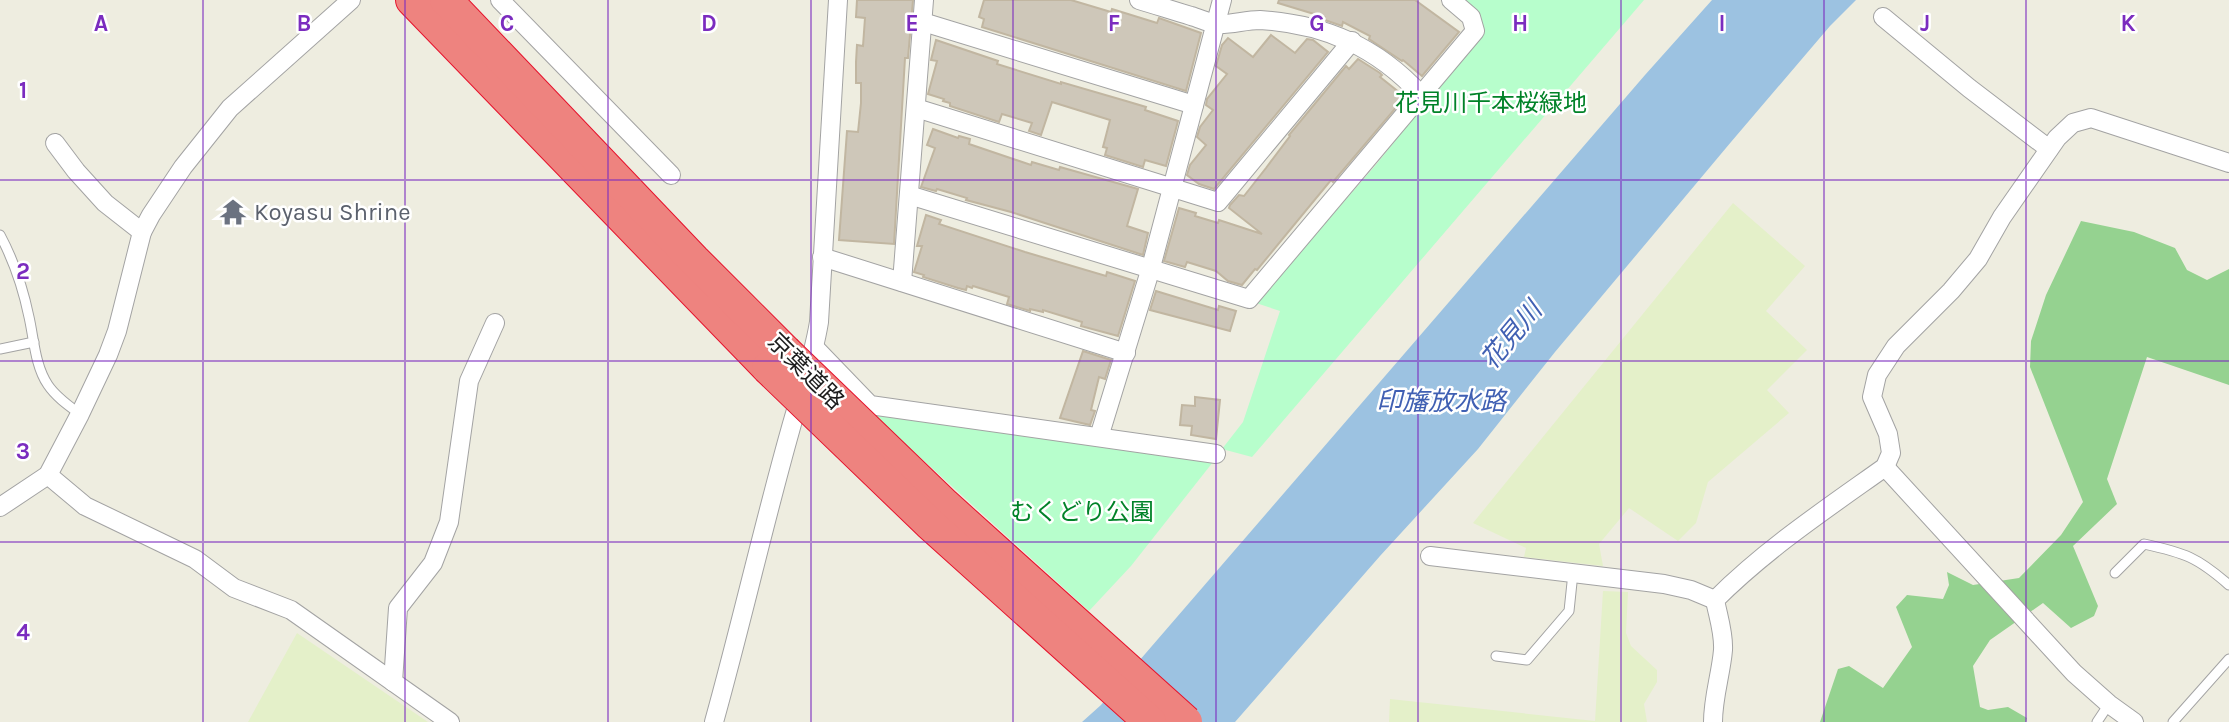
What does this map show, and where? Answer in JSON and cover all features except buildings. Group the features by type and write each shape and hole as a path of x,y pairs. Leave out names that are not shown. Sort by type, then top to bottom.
{"highway":[{"name":"京葉道路","path":"412,0 955,514 1186,722"},
{"name":"京葉道路","path":"446,0 789,356 939,532 1150,722"}],"street":[{"path":"0,507 48,475 108,355 117,331 142,232 150,215 183,167 230,108 351,0"},
{"path":"500,0 671,175"},
{"path":"714,722 790,431 789,356 819,322 838,0"},
{"path":"902,282 924,0"},
{"path":"1139,0 1216,24 1256,20 1297,23 1353,41 1402,75 1421,95"},
{"path":"1099,437 1150,271 1223,0"},
{"path":"909,195 1150,271 1249,299 1475,31 1471,17 1451,0"},
{"path":"1883,17 2049,149"},
{"path":"923,22 1194,105"},
{"path":"916,108 1218,202 1353,41"},
{"path":"1714,600 1738,576 1782,540 1885,467 1891,453 1888,434 1872,397 1877,375 1896,346 1951,291 1978,258 2001,217 2049,149 2073,123 2091,118 2229,163"},
{"path":"55,143 104,203 142,232"},
{"path":"822,257 1126,353"},
{"path":"393,682 398,608 433,563 449,522 469,382 495,323"},
{"path":"789,356 870,405 1216,454"},
{"path":"1885,467 2074,673 2134,722"},
{"path":"48,475 85,506 195,559 234,588 291,610 450,722"},
{"path":"1430,556 1664,583 1714,600"},
{"path":"1713,722 1714,694 1723,649 1714,600"}],"lane":[{"path":"0,235 20,278 38,363 47,384 80,414"},
{"path":"0,349 34,342"},
{"path":"2115,573 2144,544 2192,556 2229,585"},
{"path":"1496,656 1527,660 1569,611 1573,573"},
{"path":"2173,722 2229,659"},
{"path":"2097,722 2109,704"}],"green space":[{"name":"花見川千本桜緑地","path":"1460,0 1644,0 1252,457 1222,449 1243,422 1280,311 1256,303 1374,167 1479,37 1482,19"},
{"path":"1733,203 1805,266 1766,311 1807,350 1767,390 1789,413 1708,482 1696,523 1678,541 1629,508 1599,544 1603,566 1524,557 1526,548 1473,523"},
{"path":"2081,221 2134,232 2175,248 2187,270 2207,280 2229,269 2229,385 2147,357 2107,479 2117,504 2073,546 2098,606 2094,616 2071,628 2043,603 1990,640 1973,666 1980,707 1988,710 2008,707 2027,718 2026,722 1820,722 1838,669 1849,666 1883,688 1912,647 1896,607 1907,595 1943,599 1949,585 1947,572 1973,585 2019,578 2061,535 2083,502 2030,367 2031,341 2046,295"},
{"name":"むくどり公園","path":"868,410 1213,462 1131,566 1089,611"},
{"path":"1603,591 1628,592 1626,633 1631,646 1657,670 1657,682 1644,704 1647,722 1389,722 1390,699 1595,721"},
{"path":"297,633 428,722 248,722"}],"water":[{"name":"印旛放水路","path":"1712,0 1856,0 1830,26 1731,142 1555,352 1478,449 1235,722 1082,722 1101,705"}],"place":[{"name":"Koyasu Shrine","path":"233,212"}],"water label":[{"name":"花見川","path":"1511,335"}]}
